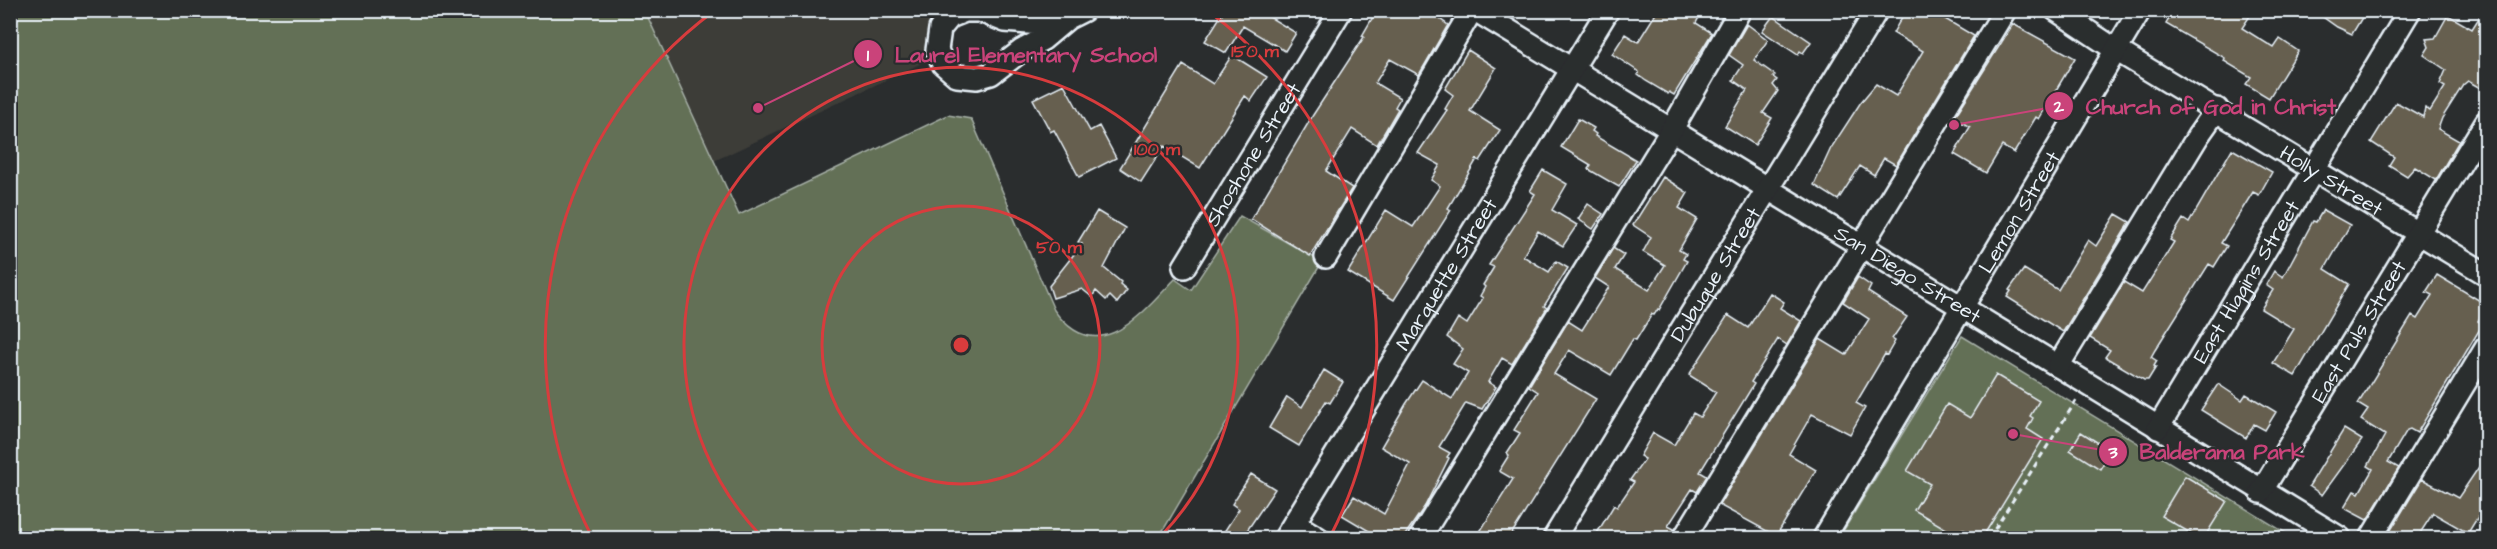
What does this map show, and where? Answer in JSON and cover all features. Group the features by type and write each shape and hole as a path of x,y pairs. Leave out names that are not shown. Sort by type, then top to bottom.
{"street":[{"path":"965,10 980,11 1005,21 1040,24 1076,14 991,74 976,78 957,76 943,64 937,50 940,29 950,17 965,10"},
{"name":"Shoshone Street","path":"1184,267 1341,10"},
{"name":"San Diego Street","path":"1473,10 1672,129 2261,492 2340,538"},
{"path":"1326,257 1473,10"},
{"name":"Marquette Street","path":"1290,531 1608,10"},
{"path":"1420,538 1672,129 1740,10"},
{"name":"Dubuque Street","path":"1554,538 1877,10"},
{"path":"1684,538 2005,10"},
{"name":"Holly Street","path":"2056,10 2116,50 2487,274"},
{"name":"Lemon Street","path":"1824,538 1964,308 2140,10"},
{"name":"East Higgins Street","path":"2158,428 2410,10"},
{"path":"2058,366 2198,136 2217,109"},
{"name":"East Puls Street","path":"2261,492 2487,122"},
{"path":"2371,538 2487,348"},
{"path":"1290,531 1318,538"}],"path":[{"path":"1989,538 2086,384"}],"shaded area":[{"path":"645,11 946,11 939,55 714,161"}],"green space":[{"path":"10,11 645,11 739,215 948,115 971,119 1054,310 1070,327 1086,336 1102,336 1118,330 1148,307 1175,279 1191,290 1240,216 1322,262 1162,532 1165,538 11,538"},
{"path":"1962,336 2294,538 1852,538 1842,533"}],"building":[{"path":"1217,10 1258,10 1296,33 1285,51 1243,26 1226,53 1205,41 1222,14"},
{"path":"1377,10 1427,10 1448,25 1419,75 1390,59 1375,83 1400,98 1395,107 1398,109 1377,145 1352,129 1326,171 1352,188 1310,256 1251,219 1313,115 1364,37 1362,36"},
{"path":"1658,10 1703,10 1696,23 1712,33 1674,95 1646,81 1638,75 1639,72 1612,54 1625,34 1638,42"},
{"path":"1906,10 1930,10 1974,36 1896,165 1884,158 1874,175 1860,166 1838,200 1814,185 1831,148 1861,102 1876,84 1896,96 1923,51 1893,33"},
{"path":"2174,10 2242,10 2250,16 2242,28 2274,48 2280,39 2298,51 2269,98 2246,84 2251,77 2224,61 2225,58 2166,24"},
{"path":"2313,10 2354,10 2363,16 2352,34 2337,27"},
{"path":"2484,10 2487,10 2487,92 2468,81 2442,118 2438,129 2459,141 2436,180 2415,167 2407,176 2389,165 2394,157 2371,142 2396,102 2423,117 2425,108 2430,111 2445,87 2440,84 2446,70 2424,55 2429,47 2426,39 2435,38 2448,15 2472,29"},
{"path":"1773,16 1811,42 1803,53 1800,51 1798,55 1762,31"},
{"path":"1747,24 1768,40 1754,60 1775,75 1773,77 1777,80 1773,85 1778,91 1763,113 1772,118 1755,145 1725,126 1747,90 1733,80 1743,65 1729,55"},
{"path":"2013,24 2075,58 2039,119 2036,117 2014,153 2002,146 1986,173 1954,154 1970,127 1954,118"},
{"path":"1468,50 1496,68 1470,111 1500,130 1480,161 1477,159 1448,208 1451,210 1394,300 1348,272 1386,210 1413,227 1440,186 1431,180 1440,165 1418,153 1447,110 1445,109 1453,95 1445,89"},
{"path":"1232,55 1267,77 1251,101 1245,96 1200,168 1164,146 1141,182 1120,168 1183,65 1213,84"},
{"path":"1064,84 1090,131 1099,126 1116,158 1079,177 1054,130 1050,132 1033,99"},
{"path":"1578,119 1594,128 1592,131 1596,134 1595,136 1636,160 1619,187 1588,169 1591,165 1561,147"},
{"path":"2232,149 2272,172 2259,195 2253,192 2221,243 2227,246 2214,267 2209,264 2155,350 2151,357 2157,361 2154,366 2156,367 2148,380 2144,380 2105,357 2110,350 2090,338 2124,282 2142,293 2174,242 2170,240 2183,219 2189,223"},
{"path":"1543,170 1567,184 1552,210 1577,225 1563,246 1538,231 1523,256 1549,272 1556,261 1568,268 1544,306 1547,308 1512,364 1502,358 1488,382 1496,387 1482,409 1466,403 1439,447 1450,453 1447,457 1449,458 1425,506 1403,538 1384,538 1374,534 1342,515 1354,496 1384,514 1410,464 1381,447 1406,404 1422,380 1452,399 1468,373 1453,364 1463,349 1447,337 1458,318 1467,324 1483,298 1480,296 1485,287 1483,285 1494,267 1489,265 1535,194 1530,191"},
{"path":"1663,177 1688,193 1679,208 1697,219 1679,250 1686,254 1683,259 1687,261 1659,310 1654,315 1652,314 1636,340 1633,339 1611,375 1569,350 1554,374 1596,399 1509,538 1476,538 1513,479 1499,471 1520,433 1514,430 1538,392 1529,386 1568,321 1582,330 1609,287 1595,278 1613,248 1624,255 1615,269 1649,290 1665,265 1643,252 1651,237 1633,225"},
{"path":"1588,204 1603,214 1593,229 1578,219"},
{"path":"2323,210 2350,225 2325,269 2349,284 2295,376 2273,363 2294,329 2261,309 2273,290 2266,285 2274,271 2283,277 2313,221 2316,222"},
{"path":"1097,211 1125,228 1104,268 1127,290 1117,303 1110,296 1106,300 1096,291 1092,297 1082,289 1053,298 1049,286 1082,244 1078,242"},
{"path":"2116,214 2130,222 2063,332 2007,297 2011,291 2009,290 2024,269 2058,290 2088,240 2096,246"},
{"path":"2437,275 2487,305 2478,321 2483,324 2417,433 2410,429 2407,430 2388,462 2399,468 2367,520 2344,508 2354,491 2359,493 2373,469 2368,466 2385,435 2361,420 2368,410 2358,404 2412,316 2417,319 2432,295 2426,292"},
{"path":"1858,277 1871,286 1868,292 1907,317 1892,339 1895,341 1887,355 1885,354 1856,403 1865,408 1850,434 1812,414 1789,454 1816,470 1776,536 1719,505 1820,339 1846,355 1869,319 1843,302"},
{"path":"1770,293 1784,302 1780,308 1801,321 1787,345 1778,339 1751,382 1754,384 1700,472 1707,476 1697,492 1692,489 1668,526 1674,529 1671,538 1594,538 1614,505 1617,507 1634,482 1630,480 1645,459 1640,456 1653,433 1674,445 1693,413 1700,417 1716,392 1689,375 1728,315 1748,328"},
{"path":"1324,370 1343,382 1330,403 1326,401 1299,446 1269,428 1287,397 1302,407"},
{"path":"1996,375 2039,401 2030,416 2033,418 2027,429 2043,439 1982,538 1962,529 1958,536 1914,510 1930,484 1907,471 1947,404 1970,418"},
{"path":"2218,384 2242,400 2246,394 2276,412 2265,430 2254,424 2246,438 2201,410"},
{"path":"2344,429 2362,440 2322,495 2309,486"},
{"path":"2081,432 2111,451 2100,469 2070,450"},
{"path":"2487,455 2487,502 2468,533 2433,513 2417,538 2397,538 2389,533 2422,479 2458,498"},
{"path":"1251,474 1275,489 1242,538 1220,538 1239,509 1232,504"},
{"path":"2185,476 2227,501 2204,538 2199,538 2161,516"}],"place":[{"name":"Laurel Elementary School","path":"758,108"},
{"name":"Church of God in Christ","path":"1954,125"},
{"name":"Balderama Park","path":"2013,434"}]}
